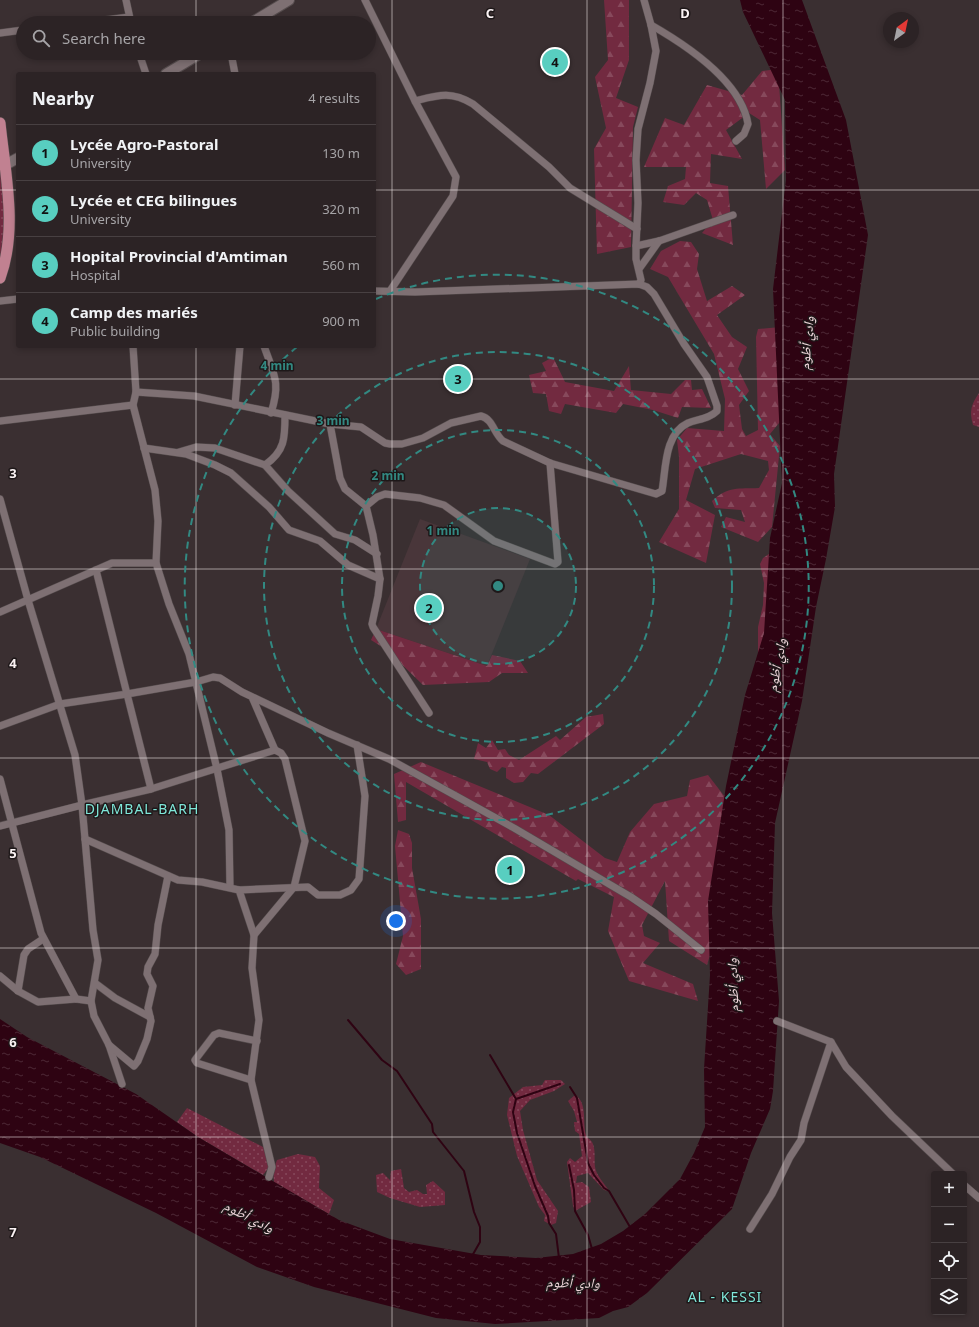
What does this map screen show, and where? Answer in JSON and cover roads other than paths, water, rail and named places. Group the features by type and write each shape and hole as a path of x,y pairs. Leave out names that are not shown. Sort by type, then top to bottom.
{"main road":[{"path":"263,16 289,0"},
{"path":"169,72 189,60"},
{"path":"0,123 5,165 8,220 4,266 0,278"},
{"path":"5,165 16,159"}],"street":[{"path":"126,0 129,16"},
{"path":"365,0 373,16"},
{"path":"639,284 641,280 636,246 638,203 636,160 638,129 650,83 656,51 644,0"},
{"path":"376,22 415,101 456,176 456,186 453,196 390,291"},
{"path":"651,25 691,49 724,81 736,96 748,124 744,134 736,141"},
{"path":"0,33 16,31"},
{"path":"142,60 145,72"},
{"path":"232,60 235,72"},
{"path":"415,101 450,95 462,97 473,104 549,167 570,188 637,229"},
{"path":"636,246 659,241 733,215"},
{"path":"639,269 659,241"},
{"path":"136,392 194,396 330,424 361,427 385,443 402,444 422,438 451,423 481,416 486,417 498,438 502,441 550,463 660,493 662,491 672,439 679,430 687,424 712,416 717,411 717,406 707,377 684,344 654,294 647,287 639,284 376,291"},
{"path":"0,301 16,299"},
{"path":"133,348 136,392 133,405 155,490 158,521 156,563 169,604 189,654 217,769 229,830 230,886"},
{"path":"235,405 240,348"},
{"path":"265,348 277,385 277,395 271,413"},
{"path":"0,421 133,405"},
{"path":"265,466 275,458 284,440 285,415"},
{"path":"330,424 342,483 351,495 366,506 377,554 380,579 372,624 373,627 429,713"},
{"path":"175,452 196,447 215,448 265,466 288,491 335,534 355,540 377,554"},
{"path":"144,448 175,452 201,459 231,473 273,511 289,530 320,541 348,565 380,579"},
{"path":"366,506 377,497 385,494 420,498 444,505 494,541 555,564 558,562 550,463"},
{"path":"0,499 28,600 75,755 82,805 93,930 98,960 91,1001 94,1016 109,1045 122,1084"},
{"path":"0,612 112,563 156,563"},
{"path":"96,570 152,789"},
{"path":"0,726 60,704 196,682 216,676 252,697 389,759 514,828 631,897 656,914 701,950"},
{"path":"252,697 275,750"},
{"path":"85,838 178,880 230,886 234,890 271,890 308,887 318,895 340,895 351,890 359,880 366,796 357,745"},
{"path":"0,826 152,789 275,750 281,752 285,759 306,838 294,887 254,935"},
{"path":"0,779 43,939 76,999"},
{"path":"109,1045 134,1066 138,1061 148,1039 150,1018 148,1008 153,986 147,974 154,954 168,876"},
{"path":"239,890 254,935 252,971 259,1020 251,1080 272,1167 269,1177"},
{"path":"18,991 24,955 28,949 43,939"},
{"path":"0,976 18,991 38,1002 76,999 91,1001"},
{"path":"95,983 115,998 150,1018"},
{"path":"777,1021 831,1042 846,1066 896,1121 950,1171"},
{"path":"251,1080 197,1063 195,1060 217,1034 257,1041"},
{"path":"750,1229 772,1194 790,1157 801,1140 804,1123 831,1042"},
{"path":"967,1188 979,1198"}],"water":[{"name":"وادي أظوم","path":"740,0 802,0 846,120 868,235 834,474 835,507 816,607 802,701 775,823 772,913 779,1001 773,1091 770,1109 751,1153 732,1209 647,1293 628,1307 613,1311 599,1318 495,1324 436,1318 314,1287 257,1267 156,1213 40,1157 0,1143 0,1019 27,1037 136,1094 198,1137 339,1220 390,1239 481,1255 536,1258 573,1254 601,1244 623,1231 645,1214 680,1179 694,1153 705,1127 704,1069 710,975 708,901 726,786 745,695 764,633 770,538 782,483 773,289 786,180 785,100 743,12"}],"waterway":[{"path":"348,1020 382,1060 397,1071 432,1124 433,1132 464,1171 474,1212 480,1227 480,1242 472,1256"},
{"path":"490,1055 516,1099 513,1112 517,1133 535,1186 548,1216 549,1223 556,1234 559,1258"},
{"path":"516,1099 560,1084"},
{"path":"570,1087 577,1098 588,1163 594,1175 604,1188 609,1191 630,1227"},
{"path":"569,1165 574,1190 575,1211 588,1235 592,1249"}],"place":[{"name":"Camp des mariés","path":"555,62"},
{"name":"Hopital Provincial d'Amtiman","path":"458,379"},
{"name":"Lycée et CEG bilingues","path":"429,608"},
{"name":"Lycée Agro-Pastoral","path":"510,870"}],"district":[{"name":"DJAMBAL-BARH","path":"142,808"},
{"name":"AL - KESSI","path":"725,1296"}]}
